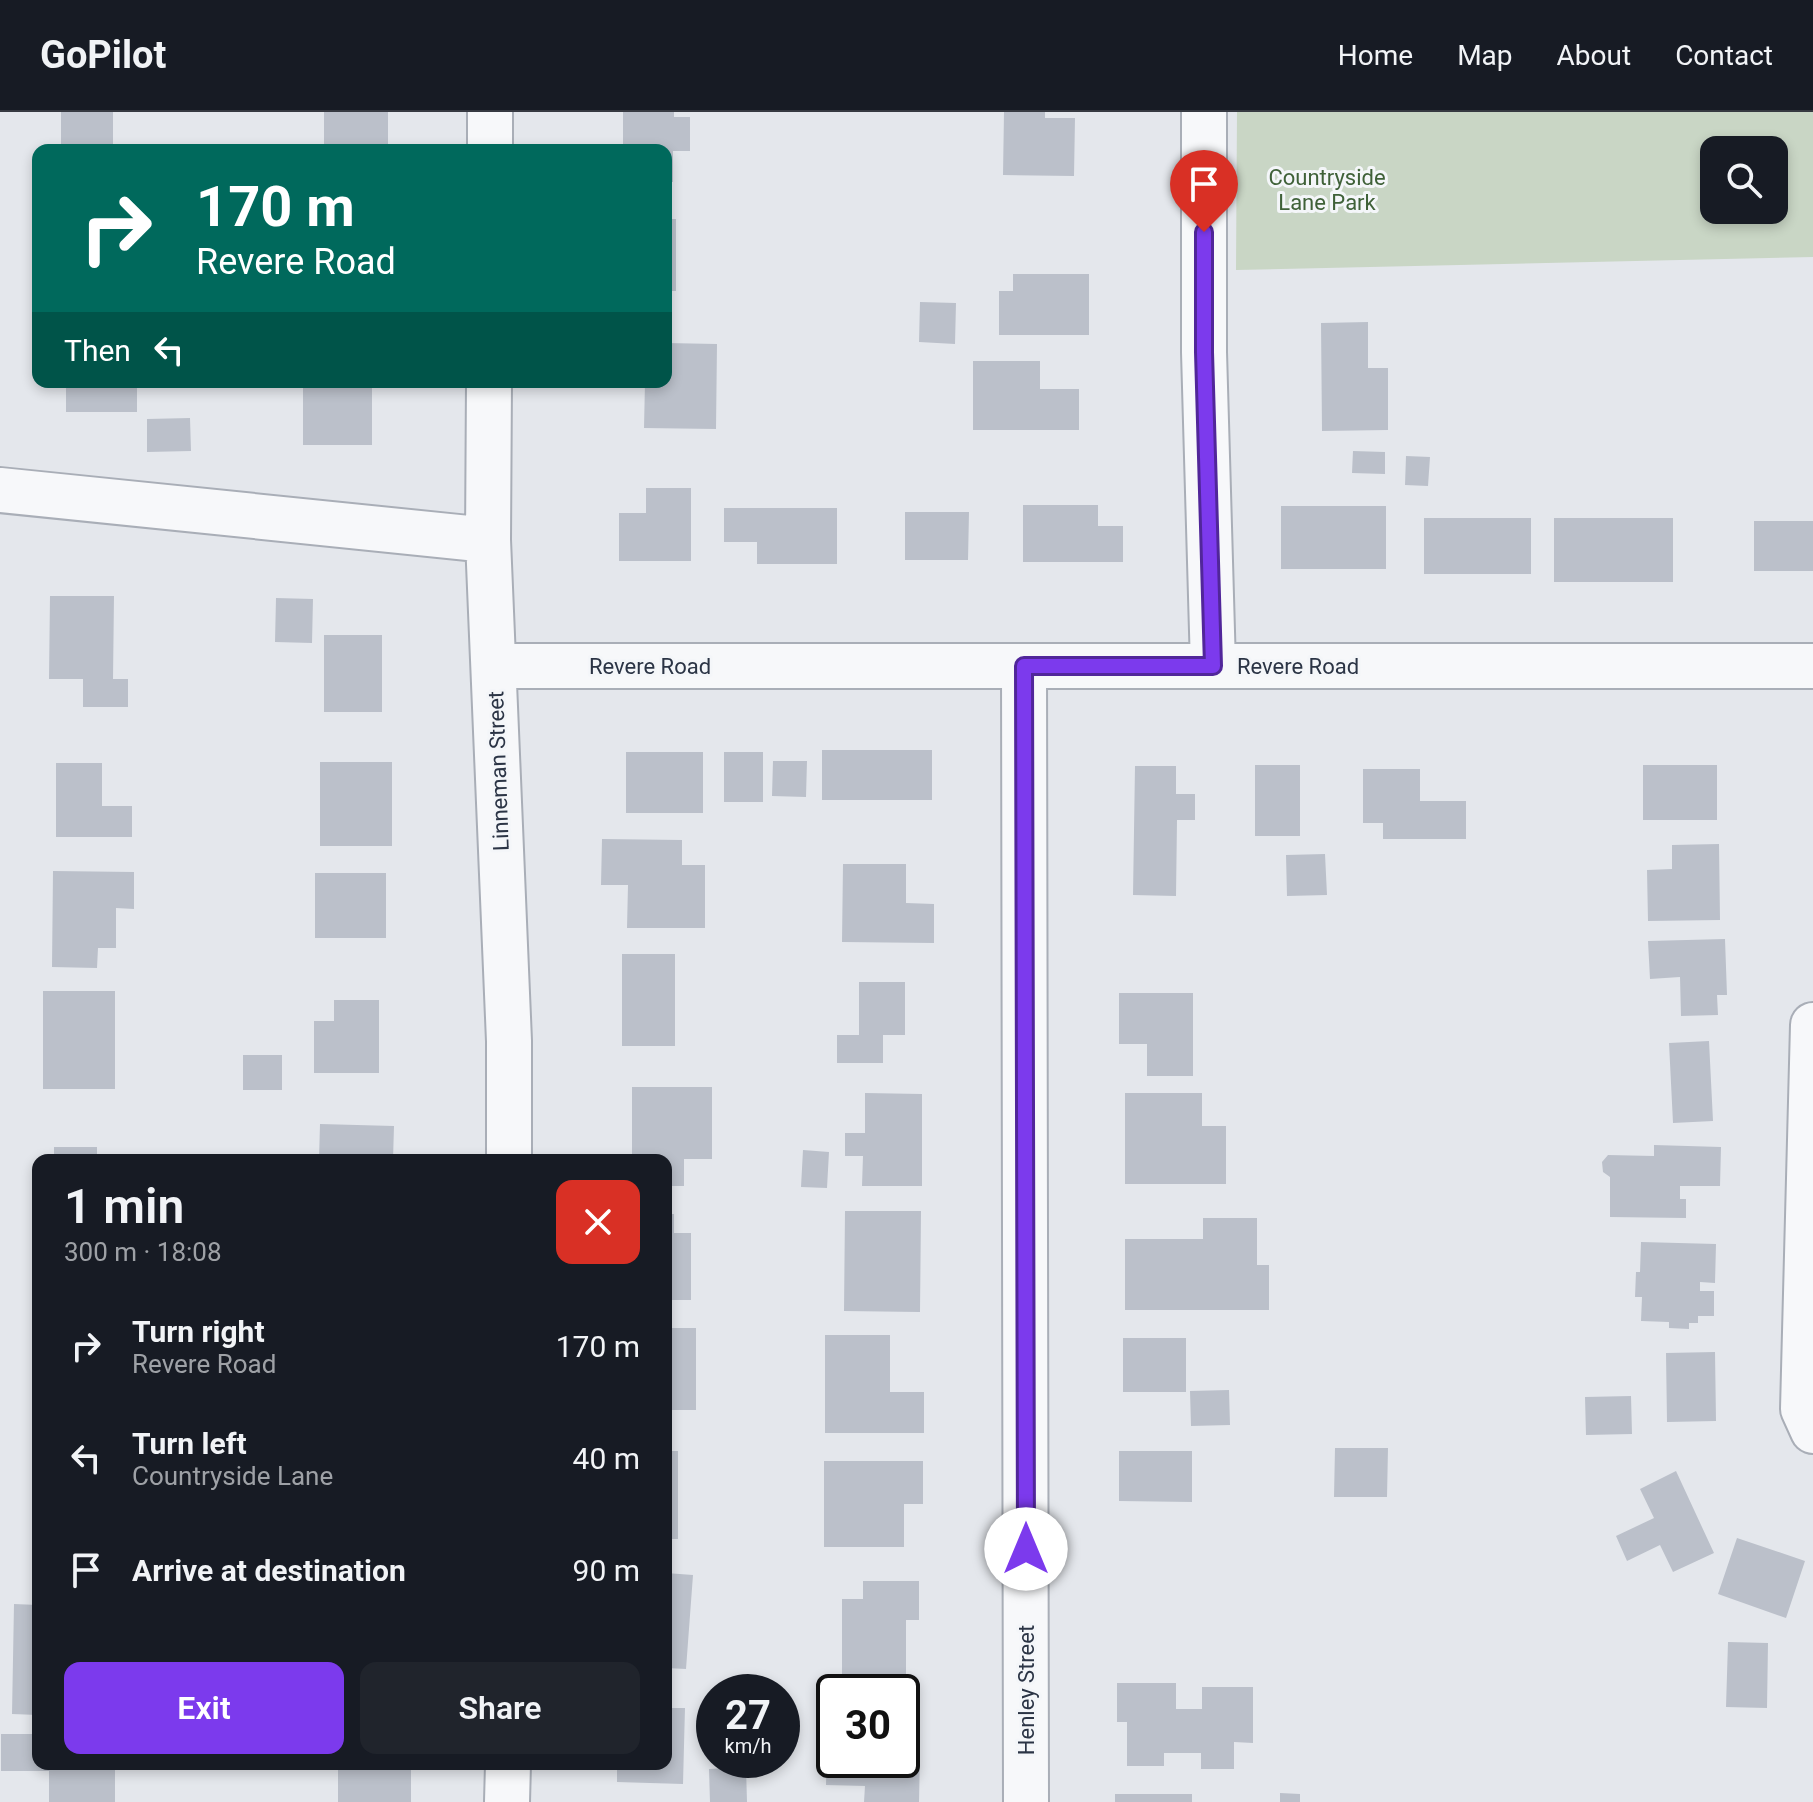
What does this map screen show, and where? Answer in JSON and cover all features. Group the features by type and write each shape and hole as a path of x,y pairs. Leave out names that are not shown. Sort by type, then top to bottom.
{"street":[{"path":"490,112 490,144"},
{"path":"1204,112 1204,352 1213,666"},
{"name":"Linneman Street","path":"489,388 488,540 509,1041 509,1154"},
{"path":"0,490 488,540"},
{"name":"Revere Road","path":"494,666 1813,666"},
{"name":"Henley Street","path":"1024,666 1026,1802"},
{"path":"1813,1025 1803,1409 1813,1431"},
{"path":"507,1802 508,1770"}],"green space":[{"name":"Countryside Lane Park","path":"1237,112 1813,112 1813,257 1236,270"}],"building":[{"path":"61,112 113,112 113,144 61,144"},
{"path":"324,112 388,112 388,144 324,144"},
{"path":"623,112 674,112 674,117 690,117 690,151 673,151 673,182 672,144 623,144"},
{"path":"1004,112 1045,112 1045,118 1075,118 1074,176 1003,175"},
{"path":"672,219 676,219 676,291 672,291"},
{"path":"1013,274 1089,274 1089,335 999,335 999,291 1013,291"},
{"path":"920,302 956,303 955,344 919,342"},
{"path":"1368,322 1368,368 1388,368 1388,430 1322,431 1321,323"},
{"path":"672,343 717,344 716,429 644,428 645,388 672,388"},
{"path":"973,361 1040,361 1040,389 1079,389 1079,430 973,430"},
{"path":"66,388 137,388 137,412 66,412"},
{"path":"303,388 372,388 372,445 303,445"},
{"path":"190,418 191,451 147,452 147,419"},
{"path":"1353,451 1385,452 1385,474 1352,473"},
{"path":"1406,456 1430,457 1428,486 1405,485"},
{"path":"646,488 691,488 691,561 619,561 619,513 646,513"},
{"path":"1023,505 1098,505 1098,526 1123,526 1123,562 1023,562"},
{"path":"1281,506 1386,506 1386,569 1281,569"},
{"path":"724,508 837,508 837,564 757,564 757,542 724,542"},
{"path":"905,512 969,512 968,560 905,560"},
{"path":"1424,518 1531,518 1531,574 1424,574"},
{"path":"1554,518 1673,518 1673,582 1554,582"},
{"path":"1754,521 1813,521 1813,571 1754,571"},
{"path":"50,596 114,596 113,679 128,679 128,707 83,707 83,679 49,679"},
{"path":"276,598 313,599 312,643 275,642"},
{"path":"324,635 382,635 382,712 324,712"},
{"path":"822,750 932,750 932,800 822,800"},
{"path":"626,752 703,752 703,813 626,813"},
{"path":"724,752 763,752 763,802 724,802"},
{"path":"773,761 807,761 806,797 772,796"},
{"path":"320,762 392,762 392,846 320,846"},
{"path":"56,763 102,763 102,806 132,806 132,837 56,837"},
{"path":"1255,765 1300,765 1300,836 1255,836"},
{"path":"1643,765 1717,765 1717,820 1643,820"},
{"path":"1135,766 1176,766 1176,794 1195,794 1195,820 1177,820 1176,896 1133,895"},
{"path":"1363,769 1420,769 1420,801 1466,801 1466,839 1383,839 1383,823 1363,823"},
{"path":"602,839 682,840 682,865 705,865 705,928 627,928 628,885 601,885"},
{"path":"1719,844 1720,920 1648,921 1647,870 1672,869 1672,845"},
{"path":"1325,854 1327,895 1287,896 1286,855"},
{"path":"843,864 906,864 906,903 934,904 934,943 842,942"},
{"path":"53,871 134,872 134,909 116,908 116,948 98,948 97,968 52,967"},
{"path":"315,873 386,873 386,938 315,938"},
{"path":"1725,939 1727,995 1717,995 1718,1015 1681,1016 1680,977 1650,979 1648,941"},
{"path":"622,954 675,954 675,1046 622,1046"},
{"path":"859,982 905,982 905,1035 883,1035 883,1063 837,1063 837,1035 859,1035"},
{"path":"43,991 115,991 115,1089 43,1089"},
{"path":"1119,993 1193,993 1193,1076 1147,1076 1147,1044 1119,1044"},
{"path":"334,1000 379,1000 379,1073 314,1073 314,1021 334,1021"},
{"path":"1709,1041 1713,1121 1673,1123 1669,1043"},
{"path":"243,1055 282,1055 282,1090 243,1090"},
{"path":"632,1087 712,1087 712,1159 684,1159 684,1186 672,1186 672,1154 632,1154"},
{"path":"865,1093 922,1094 922,1186 862,1186 863,1156 845,1156 845,1133 865,1133"},
{"path":"1125,1093 1202,1093 1202,1126 1226,1126 1226,1184 1125,1184"},
{"path":"320,1124 394,1126 393,1154 319,1154"},
{"path":"1654,1145 1721,1147 1720,1186 1680,1186 1680,1199 1686,1199 1686,1218 1610,1217 1610,1177 1603,1172 1602,1162 1608,1155 1654,1156"},
{"path":"54,1147 97,1147 97,1154 54,1154"},
{"path":"803,1150 829,1152 827,1188 801,1187"},
{"path":"845,1211 921,1211 920,1312 844,1311"},
{"path":"672,1214 674,1233 691,1233 691,1300 672,1300"},
{"path":"1203,1218 1257,1218 1257,1265 1269,1265 1269,1310 1125,1310 1125,1239 1203,1239"},
{"path":"1641,1242 1716,1244 1715,1283 1700,1282 1700,1291 1714,1291 1714,1316 1698,1316 1698,1323 1689,1323 1689,1329 1669,1328 1669,1322 1641,1321 1642,1297 1635,1297"},
{"path":"672,1328 696,1328 696,1410 672,1410"},
{"path":"825,1335 890,1335 890,1392 924,1392 924,1433 825,1433"},
{"path":"1123,1338 1186,1338 1186,1392 1123,1392"},
{"path":"1715,1352 1716,1421 1667,1422 1666,1353"},
{"path":"1229,1390 1230,1425 1191,1426 1190,1391"},
{"path":"1631,1396 1632,1434 1586,1435 1585,1397"},
{"path":"1335,1448 1388,1448 1387,1497 1334,1497"},
{"path":"672,1451 678,1451 678,1539 672,1539"},
{"path":"1119,1451 1192,1451 1192,1502 1119,1501"},
{"path":"824,1461 923,1461 923,1504 904,1504 904,1547 824,1547"},
{"path":"1676,1471 1714,1553 1673,1572 1660,1545 1627,1561 1616,1536 1654,1518 1640,1489"},
{"path":"1737,1538 1805,1561 1786,1618 1718,1594"},
{"path":"672,1573 693,1575 686,1669 672,1668"},
{"path":"863,1581 919,1581 919,1620 906,1620 906,1674 842,1674 842,1599 863,1599"},
{"path":"14,1604 32,1605 32,1715 12,1714"},
{"path":"1728,1642 1768,1643 1767,1708 1726,1707"},
{"path":"1117,1683 1176,1683 1176,1709 1202,1709 1202,1687 1253,1687 1253,1743 1234,1742 1234,1769 1201,1769 1201,1753 1164,1753 1164,1766 1127,1766 1127,1722 1117,1722"},
{"path":"672,1708 685,1708 683,1784 617,1782 617,1770 672,1770"},
{"path":"1,1734 32,1734 32,1770 115,1770 115,1802 49,1802 49,1771 1,1771"},
{"path":"338,1770 411,1770 411,1802 338,1802"},
{"path":"709,1778 746,1778 747,1802 710,1802"},
{"path":"826,1778 920,1778 919,1802 864,1802 865,1786 826,1785"},
{"path":"1280,1793 1300,1794 1300,1802 1280,1802"},
{"path":"1115,1794 1192,1794 1192,1802 1115,1802"}],"route":[{"path":"1026,1549 1024,666 1213,666 1204,352 1204,232"}]}
